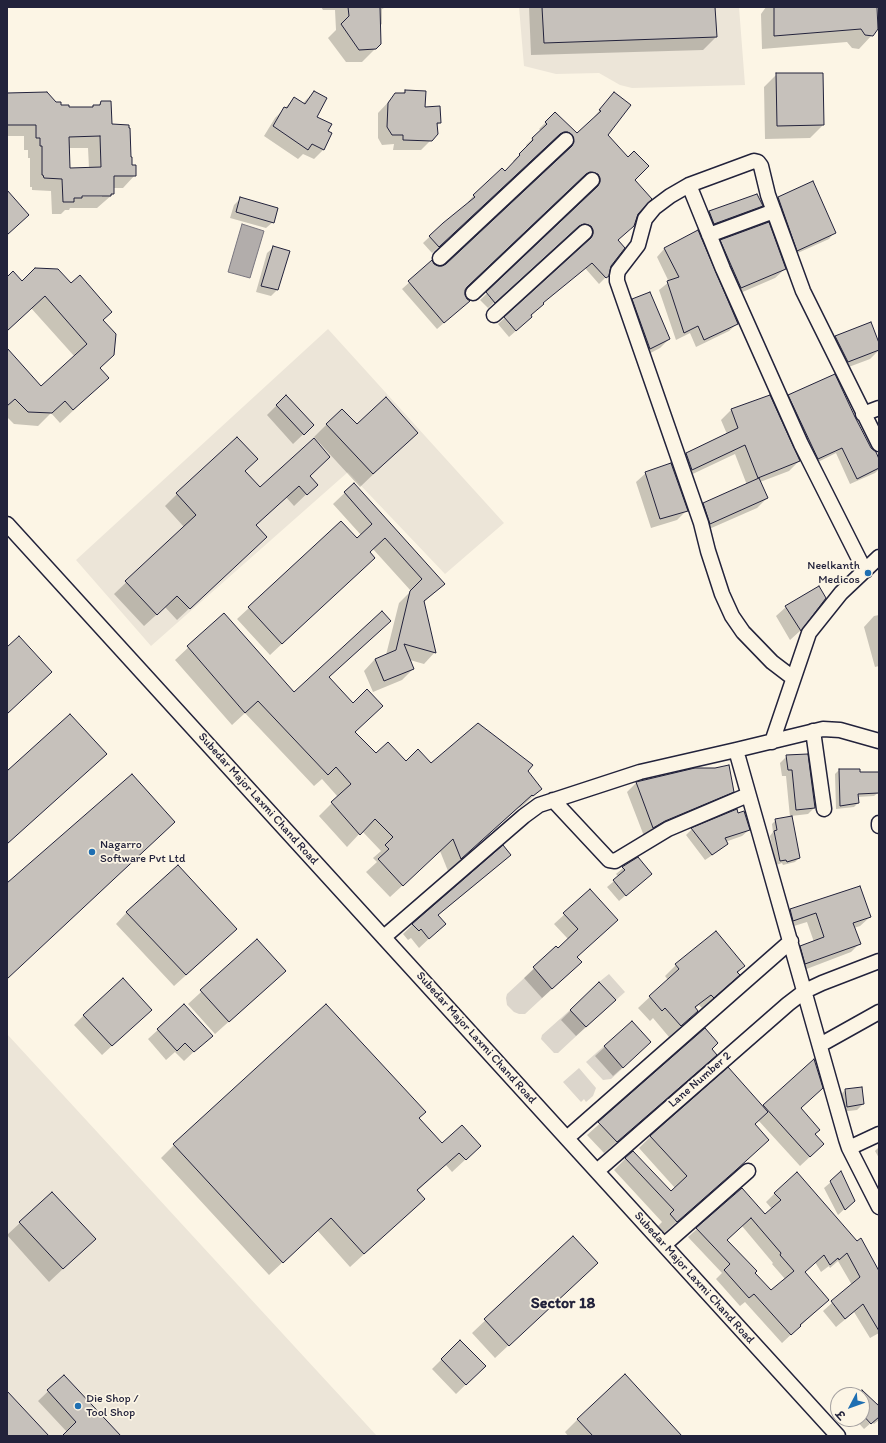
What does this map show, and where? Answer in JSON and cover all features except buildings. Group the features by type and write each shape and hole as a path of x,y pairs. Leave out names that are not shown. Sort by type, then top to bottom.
{"street":[{"path":"440,258 566,140"},
{"path":"793,678 772,662 743,632 732,616 722,594 708,551 701,523 617,281 618,271 638,245 645,219 654,208 689,185 754,161 761,166 768,195 803,291 879,444"},
{"path":"473,293 592,180"},
{"path":"689,185 726,277 801,444 865,571"},
{"path":"709,235 774,211"},
{"path":"494,315 586,232"},
{"path":"863,414 879,408"},
{"name":"Subedar Major Laxmi Chand Road","path":"7,524 838,1436"},
{"path":"772,742 809,633 842,593 879,557"},
{"path":"384,937 524,816 539,805 640,772 823,729 840,730 879,741"},
{"path":"813,732 824,809"},
{"path":"736,750 791,941 834,1100 849,1148 879,1207"},
{"path":"553,800 610,860 615,861 668,829 748,795"},
{"path":"567,1138 791,941"},
{"name":"Lane Number 2","path":"597,1171 788,1004 805,991 879,961"},
{"path":"820,1045 879,1012"},
{"path":"849,1148 879,1134"},
{"path":"664,1244 748,1171"}],"shaded area":[{"path":"519,7 739,7 745,85 632,88 620,85 599,73 556,74 524,66"},
{"path":"242,224 264,231 250,278 228,272"},
{"path":"328,329 504,523 445,574 348,472 151,646 76,560"},
{"path":"534,969 552,989 525,1014 519,1014 514,1012 507,1005 507,994"},
{"path":"609,974 625,992 616,1000 599,982"},
{"path":"570,1010 586,1027 558,1053 554,1053 541,1039 542,1035"},
{"path":"7,1034 294,1346 377,1436 7,1436"},
{"path":"604,1046 623,1068 611,1079 603,1080 586,1062"},
{"path":"579,1068 596,1088 593,1096 586,1102 584,1099 581,1102 563,1082"}],"place":[{"name":"Neelkanth Medicos","path":"868,573"},
{"name":"Nagarro Software Pvt Ltd","path":"92,852"},
{"name":"Die Shop / Tool Shop","path":"78,1406"}],"district":[{"name":"Sector 18","path":"563,1304"}]}
